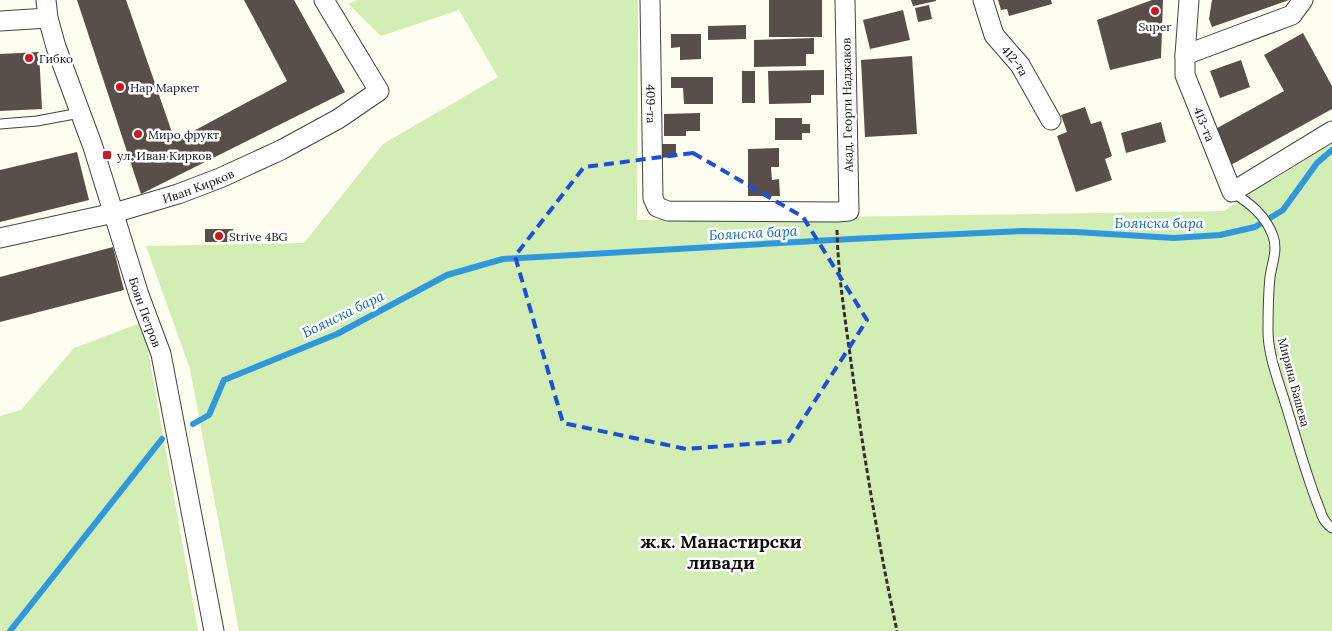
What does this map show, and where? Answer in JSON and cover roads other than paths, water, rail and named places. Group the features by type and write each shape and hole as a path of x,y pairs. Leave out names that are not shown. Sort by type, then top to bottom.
{"street":[{"name":"Иван Кирков","path":"0,238 114,213 178,194 220,178 282,150 338,119 379,91 324,0"},
{"name":"409-та","path":"650,0 653,198 657,207 668,211 849,211"},
{"name":"Акад. Георги Наджаков","path":"845,0 849,211"},
{"name":"412-та","path":"983,0 994,35 1020,65 1051,120"},
{"name":"413-та","path":"1189,0 1184,55 1185,75 1232,192"},
{"path":"1184,55 1292,15 1303,0"},
{"path":"0,21 47,9"},
{"name":"Боян Петров","path":"47,9 56,47 114,213 139,295 161,354 214,631"},
{"path":"1232,192 1332,131"}],"lane":[{"path":"0,124 37,121 80,113"},
{"name":"Миряна Башева","path":"1232,192 1250,203 1264,219 1273,236 1276,251 1270,277 1268,338 1277,376 1303,460 1320,510 1327,525 1332,528"}],"waterway":[{"name":"Боянска бара","path":"193,424 209,415 224,380 337,334 447,275 503,259 1024,231 1174,238 1220,235 1255,227 1283,210 1317,163 1332,150"},
{"name":"Боянска бара","path":"10,631 162,439"}],"place":[{"name":"Super","path":"1155,11"},
{"name":"Гибко","path":"29,58"},
{"name":"Нар Маркет","path":"120,87"},
{"name":"Миро фрукт","path":"138,134"},
{"name":"ул. Иван Кирков","path":"107,155"},
{"name":"Strive 4BG","path":"219,236"}],"district":[{"name":"ж.к. Манастирски ливади","path":"721,551"}]}
